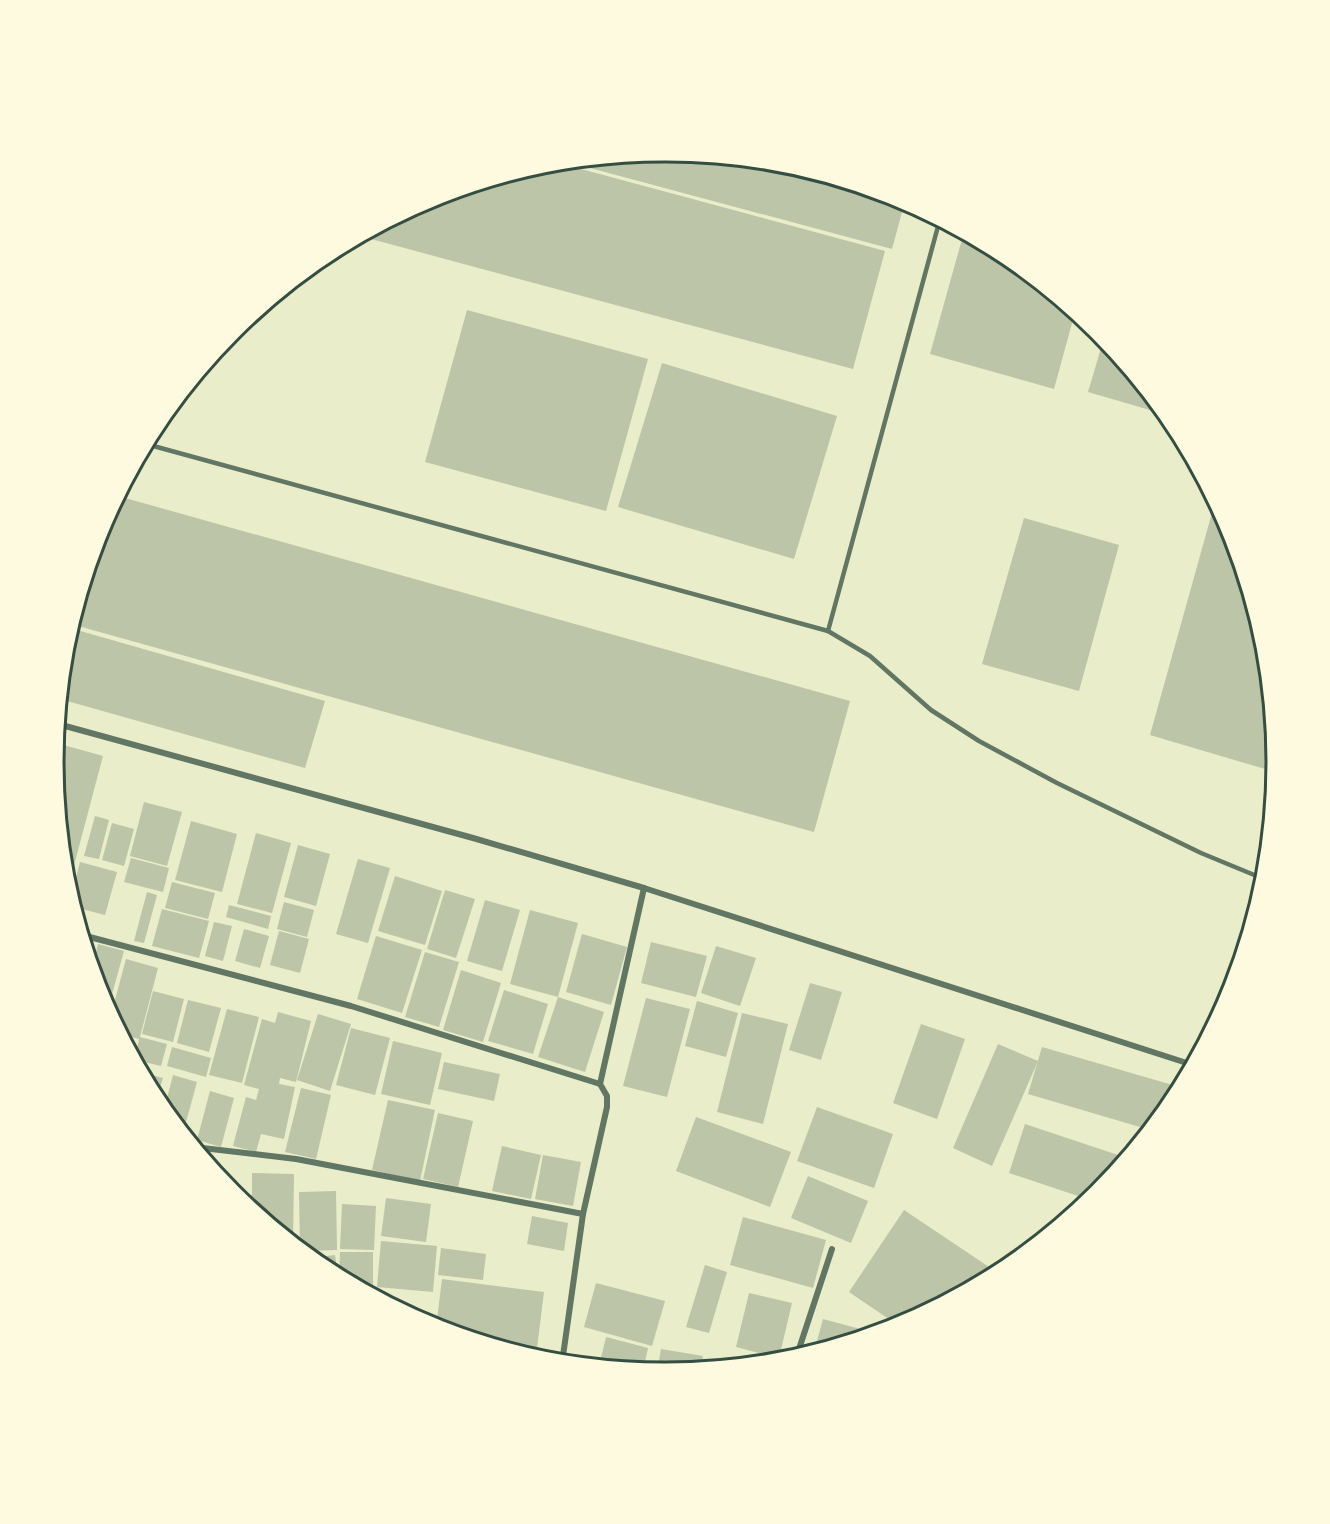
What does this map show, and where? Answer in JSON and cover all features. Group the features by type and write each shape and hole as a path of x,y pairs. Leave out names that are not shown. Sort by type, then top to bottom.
{"street":[{"path":"66,726 473,838 644,888 1185,1062"},
{"path":"600,1084 644,888"},
{"path":"91,938 351,1006 600,1084 607,1096 607,1107 583,1214 563,1353"},
{"path":"206,1148 296,1159 583,1214"},
{"path":"800,1347 832,1249"}],"lane":[{"path":"828,631 938,227"},
{"path":"155,446 828,631 870,656 931,710 979,741 1057,783 1201,853 1255,875"}],"building":[{"path":"665,161 704,163 782,173 820,182 858,193 902,210 892,249 587,167"},
{"path":"578,168 885,251 853,369 371,239 399,223 472,193 548,173"},
{"path":"962,240 1031,286 1072,321 1054,389 930,354"},
{"path":"467,310 648,359 606,511 425,462"},
{"path":"1101,349 1151,410 1088,392"},
{"path":"662,363 837,416 794,559 618,507"},
{"path":"125,498 850,701 814,832 80,627 96,569"},
{"path":"1212,514 1234,569 1254,645 1264,723 1266,769 1150,735"},
{"path":"1024,518 1119,545 1079,691 982,664"},
{"path":"79,631 325,701 305,768 68,701"},
{"path":"65,745 103,756 74,866 66,801"},
{"path":"144,802 182,812 167,866 130,856"},
{"path":"95,816 109,820 99,859 84,856"},
{"path":"191,821 237,834 222,892 175,880"},
{"path":"112,823 134,829 124,866 102,860"},
{"path":"256,833 291,843 272,913 237,904"},
{"path":"298,845 330,854 316,906 284,897"},
{"path":"131,858 169,868 163,892 124,882"},
{"path":"358,859 390,868 368,943 336,934"},
{"path":"80,862 117,872 105,915 83,909 76,878"},
{"path":"395,876 442,891 425,945 378,931"},
{"path":"172,882 215,893 208,919 165,908"},
{"path":"445,890 475,899 456,958 427,949"},
{"path":"147,892 157,895 144,943 134,941"},
{"path":"485,900 520,910 502,971 467,961"},
{"path":"284,902 314,910 307,937 277,929"},
{"path":"229,905 271,916 268,929 226,917"},
{"path":"162,909 209,921 199,958 152,946"},
{"path":"530,910 578,923 558,997 510,984"},
{"path":"214,922 232,926 223,961 205,956"},
{"path":"244,929 269,936 260,968 235,961"},
{"path":"279,931 309,939 300,973 270,965"},
{"path":"582,934 627,947 611,1005 566,992"},
{"path":"376,936 422,950 402,1013 357,999"},
{"path":"651,942 707,956 696,997 641,983"},
{"path":"98,944 124,951 112,996 110,992 96,954"},
{"path":"716,946 756,958 740,1006 701,993"},
{"path":"425,952 459,962 439,1027 405,1017"},
{"path":"126,959 158,968 140,1037 167,1044 161,1066 145,1062 137,1048 139,1039 131,1037 114,1002"},
{"path":"461,970 501,983 483,1042 443,1030"},
{"path":"810,983 842,992 821,1060 789,1050"},
{"path":"504,990 548,1004 533,1054 488,1041"},
{"path":"153,991 184,999 173,1042 142,1034"},
{"path":"558,997 604,1012 585,1072 538,1057"},
{"path":"646,998 690,1009 667,1097 623,1086"},
{"path":"188,1000 221,1008 209,1052 177,1043"},
{"path":"697,1001 738,1013 726,1057 685,1046"},
{"path":"227,1009 259,1017 242,1083 209,1075"},
{"path":"278,1012 311,1021 296,1082 280,1078 279,1084 295,1087 284,1139 261,1134 256,1152 233,1146 246,1097 256,1100 259,1089 244,1085 262,1019 275,1023"},
{"path":"742,1013 788,1024 763,1124 717,1112"},
{"path":"318,1014 351,1024 330,1091 297,1080"},
{"path":"921,1024 965,1039 937,1119 893,1103"},
{"path":"351,1028 390,1038 375,1095 336,1085"},
{"path":"393,1041 442,1053 430,1105 381,1094"},
{"path":"998,1044 1038,1061 992,1166 953,1148"},
{"path":"172,1047 211,1058 206,1077 167,1066"},
{"path":"1042,1047 1171,1085 1141,1127 1028,1094"},
{"path":"444,1062 500,1074 494,1101 438,1089"},
{"path":"153,1075 163,1078 160,1087"},
{"path":"173,1075 197,1082 186,1123 167,1098"},
{"path":"301,1088 331,1095 316,1159 285,1152"},
{"path":"210,1091 234,1098 221,1147 197,1138"},
{"path":"388,1100 435,1110 420,1181 372,1170"},
{"path":"817,1107 893,1134 874,1188 797,1161"},
{"path":"438,1113 473,1121 458,1187 423,1179"},
{"path":"696,1117 791,1152 770,1207 676,1171"},
{"path":"1025,1124 1118,1155 1079,1196 1009,1173"},
{"path":"502,1146 541,1155 531,1199 492,1191"},
{"path":"543,1155 581,1162 573,1206 535,1199"},
{"path":"252,1173 294,1174 293,1233 249,1195 252,1195"},
{"path":"808,1176 868,1201 851,1243 791,1218"},
{"path":"336,1191 337,1250 317,1251 300,1239 299,1192"},
{"path":"386,1198 431,1204 426,1242 381,1236"},
{"path":"342,1204 376,1206 374,1250 340,1249"},
{"path":"904,1210 989,1267 931,1301 889,1319 849,1292"},
{"path":"532,1216 568,1223 564,1251 527,1244"},
{"path":"743,1217 826,1240 813,1288 730,1265"},
{"path":"381,1241 437,1246 433,1292 377,1287"},
{"path":"441,1248 486,1254 483,1280 438,1275"},
{"path":"340,1252 373,1252 373,1285 365,1282 339,1266"},
{"path":"335,1255 336,1264 331,1261 324,1256"},
{"path":"705,1265 727,1272 709,1333 686,1327"},
{"path":"442,1279 544,1292 537,1348 472,1331 437,1318"},
{"path":"596,1283 665,1301 652,1346 584,1327"},
{"path":"749,1293 792,1303 781,1351 763,1354 736,1347"},
{"path":"823,1319 860,1329 858,1331 817,1343"},
{"path":"606,1337 648,1348 645,1361 601,1358"},
{"path":"661,1349 703,1356 702,1361 659,1362"}]}
